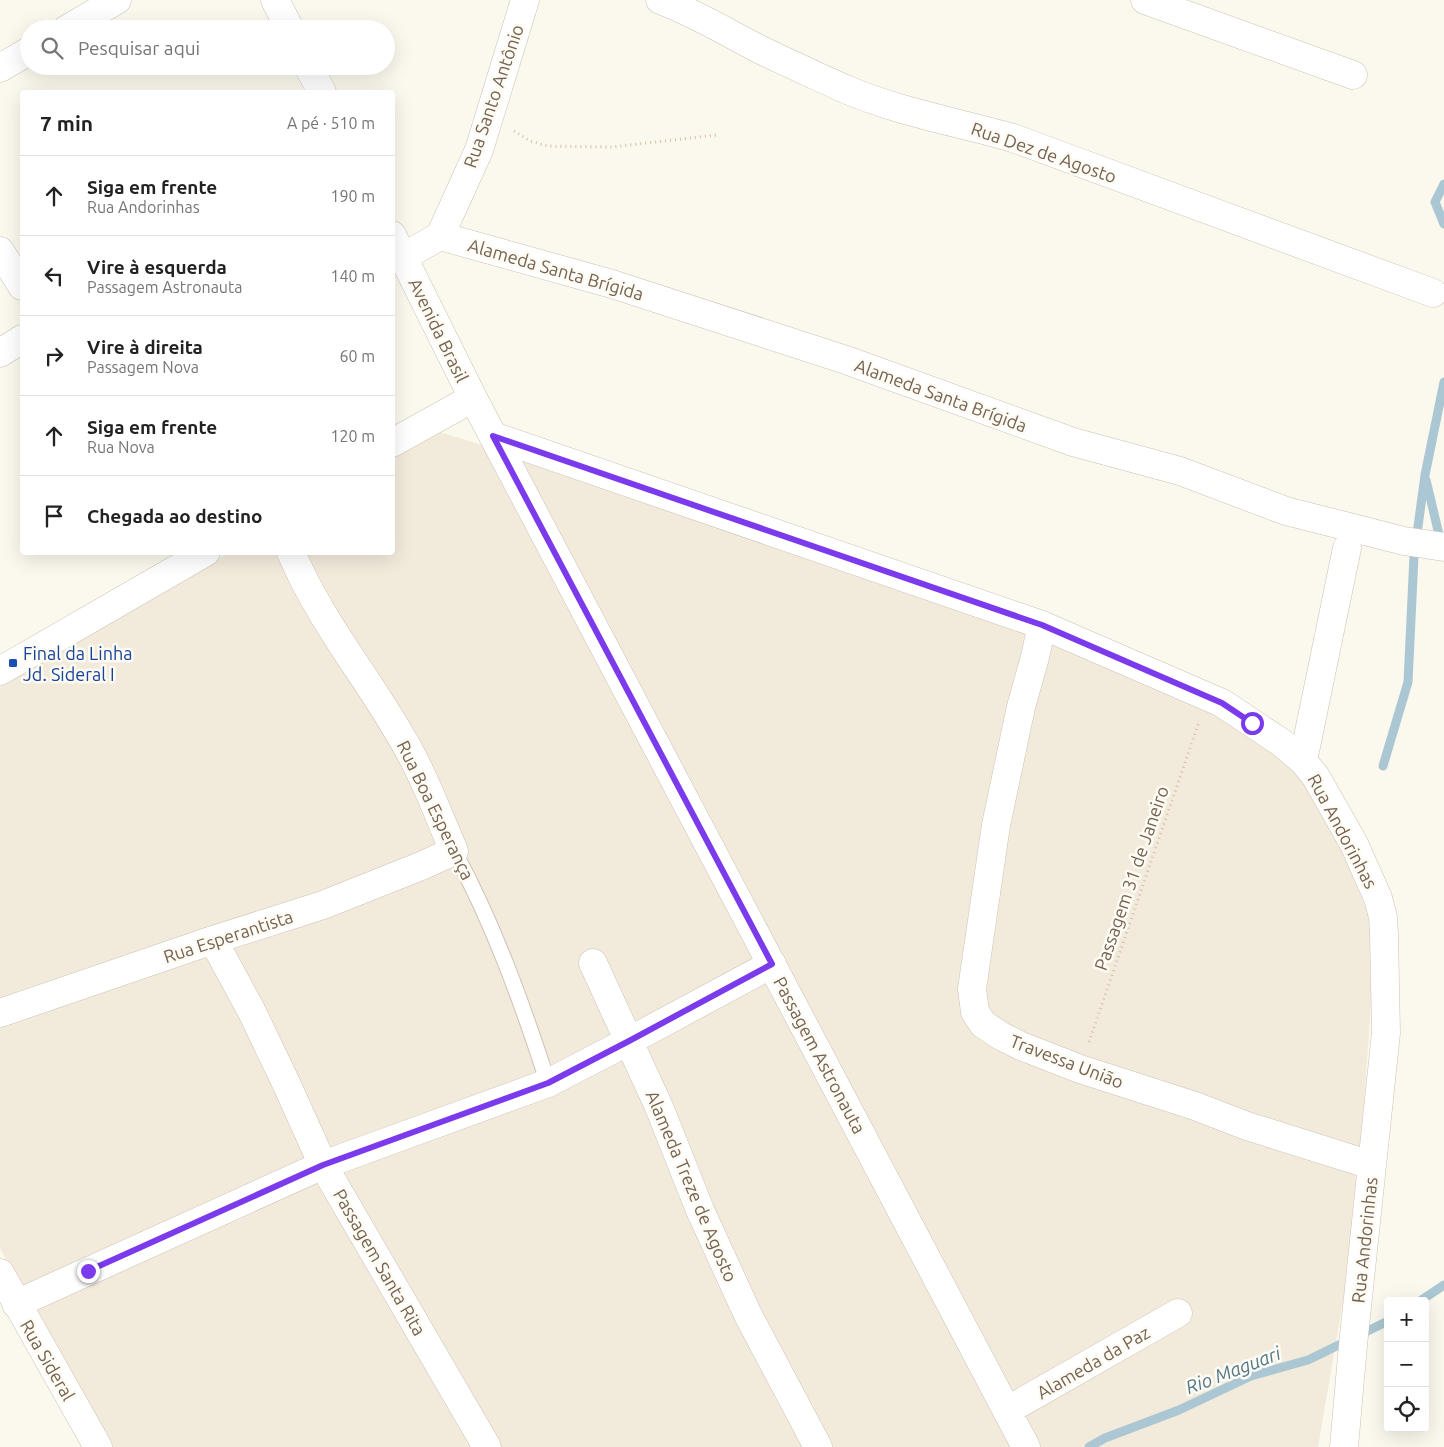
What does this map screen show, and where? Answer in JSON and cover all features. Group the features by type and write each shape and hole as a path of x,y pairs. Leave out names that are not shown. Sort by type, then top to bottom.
{"street":[{"path":"83,20 117,0"},
{"path":"276,0 286,20"},
{"name":"Rua Santo Antônio","path":"440,236 479,150 525,0"},
{"name":"Rua Dez de Agosto","path":"660,0 721,28 759,49 888,105 1013,138 1433,293"},
{"path":"1145,0 1353,75"},
{"path":"0,68 20,56"},
{"path":"313,75 321,90"},
{"path":"398,246 440,236"},
{"name":"Alameda Santa Brígida","path":"440,236 612,284 846,360 1073,442 1180,471 1286,511 1404,541 1444,547"},
{"name":"Avenida Brasil","path":"398,246 472,398"},
{"path":"0,252 20,283"},
{"path":"0,353 20,340"},
{"path":"395,441 472,398"},
{"name":"Passagem Astronauta","path":"472,398 1026,1447"},
{"name":"Rua Andorinhas","path":"493,436 1042,625 1222,703 1282,743 1303,761 1316,777 1354,844 1378,898 1383,917 1386,964 1386,1033 1354,1332 1344,1447"},
{"path":"1303,761 1346,548"},
{"path":"0,671 197,555"},
{"name":"Rua Boa Esperança","path":"291,555 321,611 412,756 454,851"},
{"name":"Travessa União","path":"1042,625 1021,706 996,825 972,989 975,1012 983,1024 1001,1036 1080,1069 1371,1165"},
{"name":"Rua Esperantista","path":"0,1013 213,940 323,905 454,851"},
{"name":"Passagem Santa Rita","path":"213,940 251,1010 323,1165 487,1447"},
{"name":"Alameda Treze de Agosto","path":"594,964 659,1107 700,1210 748,1315 818,1447"},
{"path":"16,1304 323,1165 548,1083 772,964"},
{"name":"Rua Sideral","path":"0,1273 98,1447"},
{"name":"Alameda da Paz","path":"1008,1410 1178,1313"}],"lane":[{"name":"Rua Boa Esperança","path":"454,851 477,895 503,954 527,1018 548,1083"}],"path":[{"path":"490,115 530,141 547,146 612,147 716,136"},
{"name":"Passagem 31 de Janeiro","path":"1080,1069 1208,696"}],"shaded area":[{"path":"440,432 1027,616 1303,752 1376,934 1355,1231 1318,1447 102,1447 0,1248 0,684 226,555 395,555 395,458"}],"waterway":[{"path":"1444,184 1435,202 1444,224"},
{"path":"1383,766 1408,682 1414,556 1425,475 1444,382"},
{"name":"Rio Maguari","path":"1426,480 1441,543"},
{"name":"Rio Maguari","path":"1426,1297 1444,1285"},
{"name":"Rio Maguari","path":"1089,1447 1105,1438 1179,1410 1251,1376 1308,1360 1384,1323"}],"place":[{"name":"Final da Linha Jd. Sideral I","path":"13,663"}],"route":[{"path":"88,1271 323,1165 548,1083 772,964 493,436 1042,625 1222,703 1252,723"}]}
